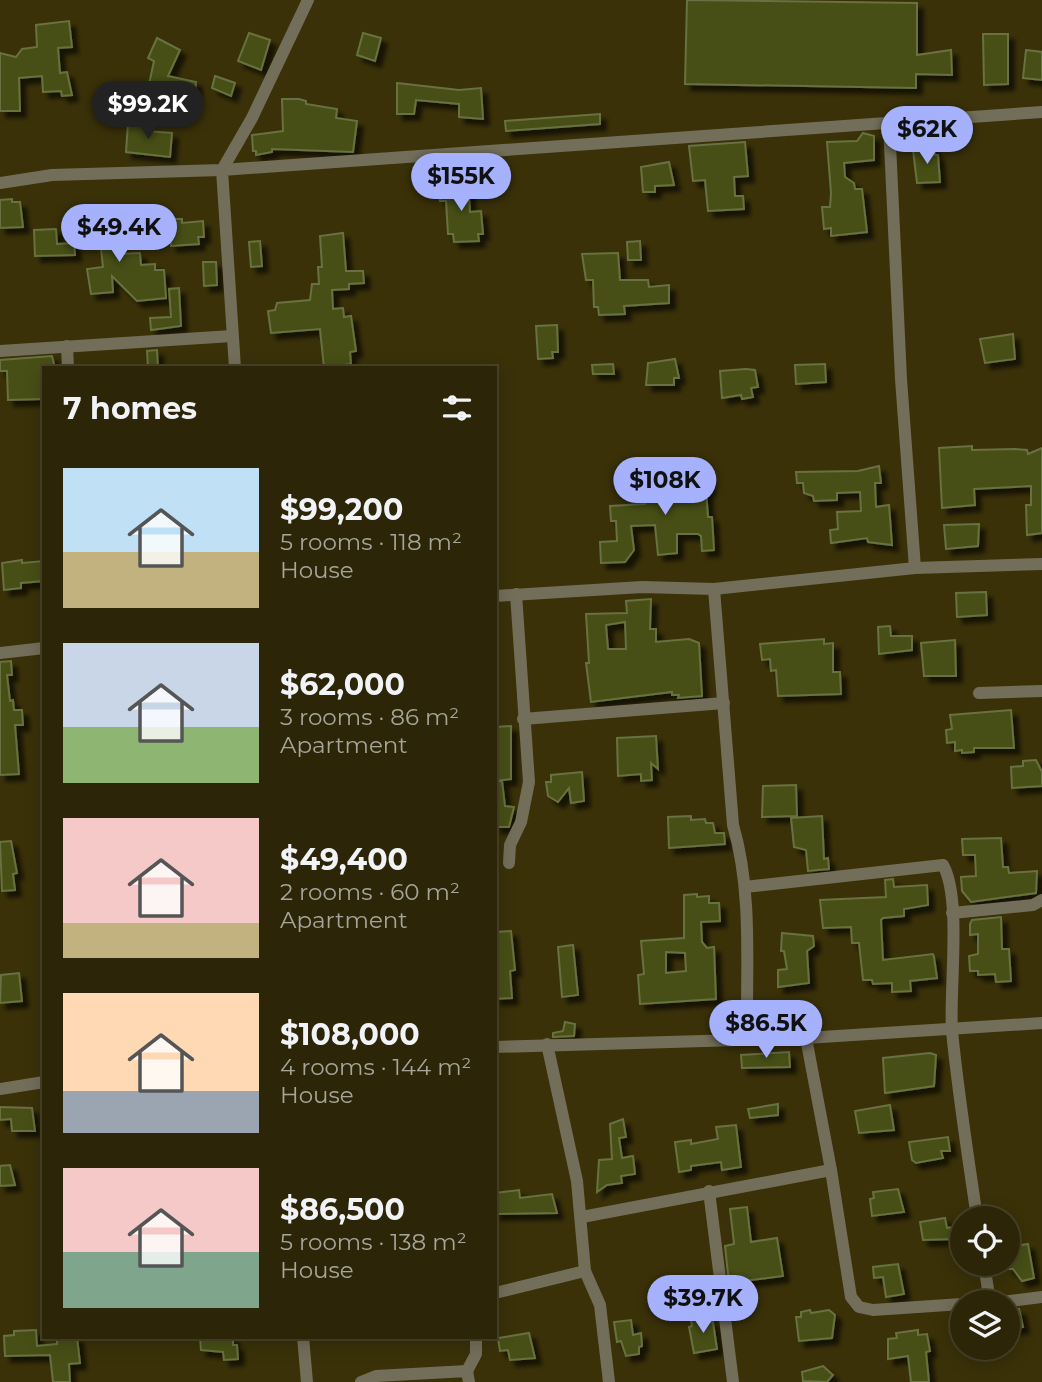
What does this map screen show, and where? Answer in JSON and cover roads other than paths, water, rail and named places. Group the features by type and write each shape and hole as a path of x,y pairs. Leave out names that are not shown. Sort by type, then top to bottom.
{"street":[{"path":"234,366 222,170 252,118 308,0"},
{"path":"0,183 51,175 222,170 1042,112"},
{"path":"889,122 901,379 915,568"},
{"path":"0,351 232,336"},
{"path":"67,346 68,366"},
{"path":"497,596 642,587 715,589 915,568 1042,564"},
{"path":"715,589 733,824 740,849 745,887 747,1039"},
{"path":"509,863 510,845 521,822 529,782 516,594"},
{"path":"0,653 42,648"},
{"path":"979,693 1042,691"},
{"path":"523,719 724,703"},
{"path":"745,887 943,865 947,872 952,913 952,1028 975,1206"},
{"path":"952,913 1033,905 1042,901"},
{"path":"497,1047 806,1038 1042,1023"},
{"path":"806,1038 851,1297 859,1307 873,1310 950,1305"},
{"path":"547,1044 582,1217 585,1271 600,1305 609,1382"},
{"path":"0,1089 42,1082"},
{"path":"582,1217 831,1170"},
{"path":"709,1191 733,1382"},
{"path":"497,1293 585,1271"},
{"path":"1020,1300 1042,1297"},
{"path":"303,1339 307,1382"},
{"path":"361,1382 376,1376 468,1376 477,1354 477,1339"}]}
